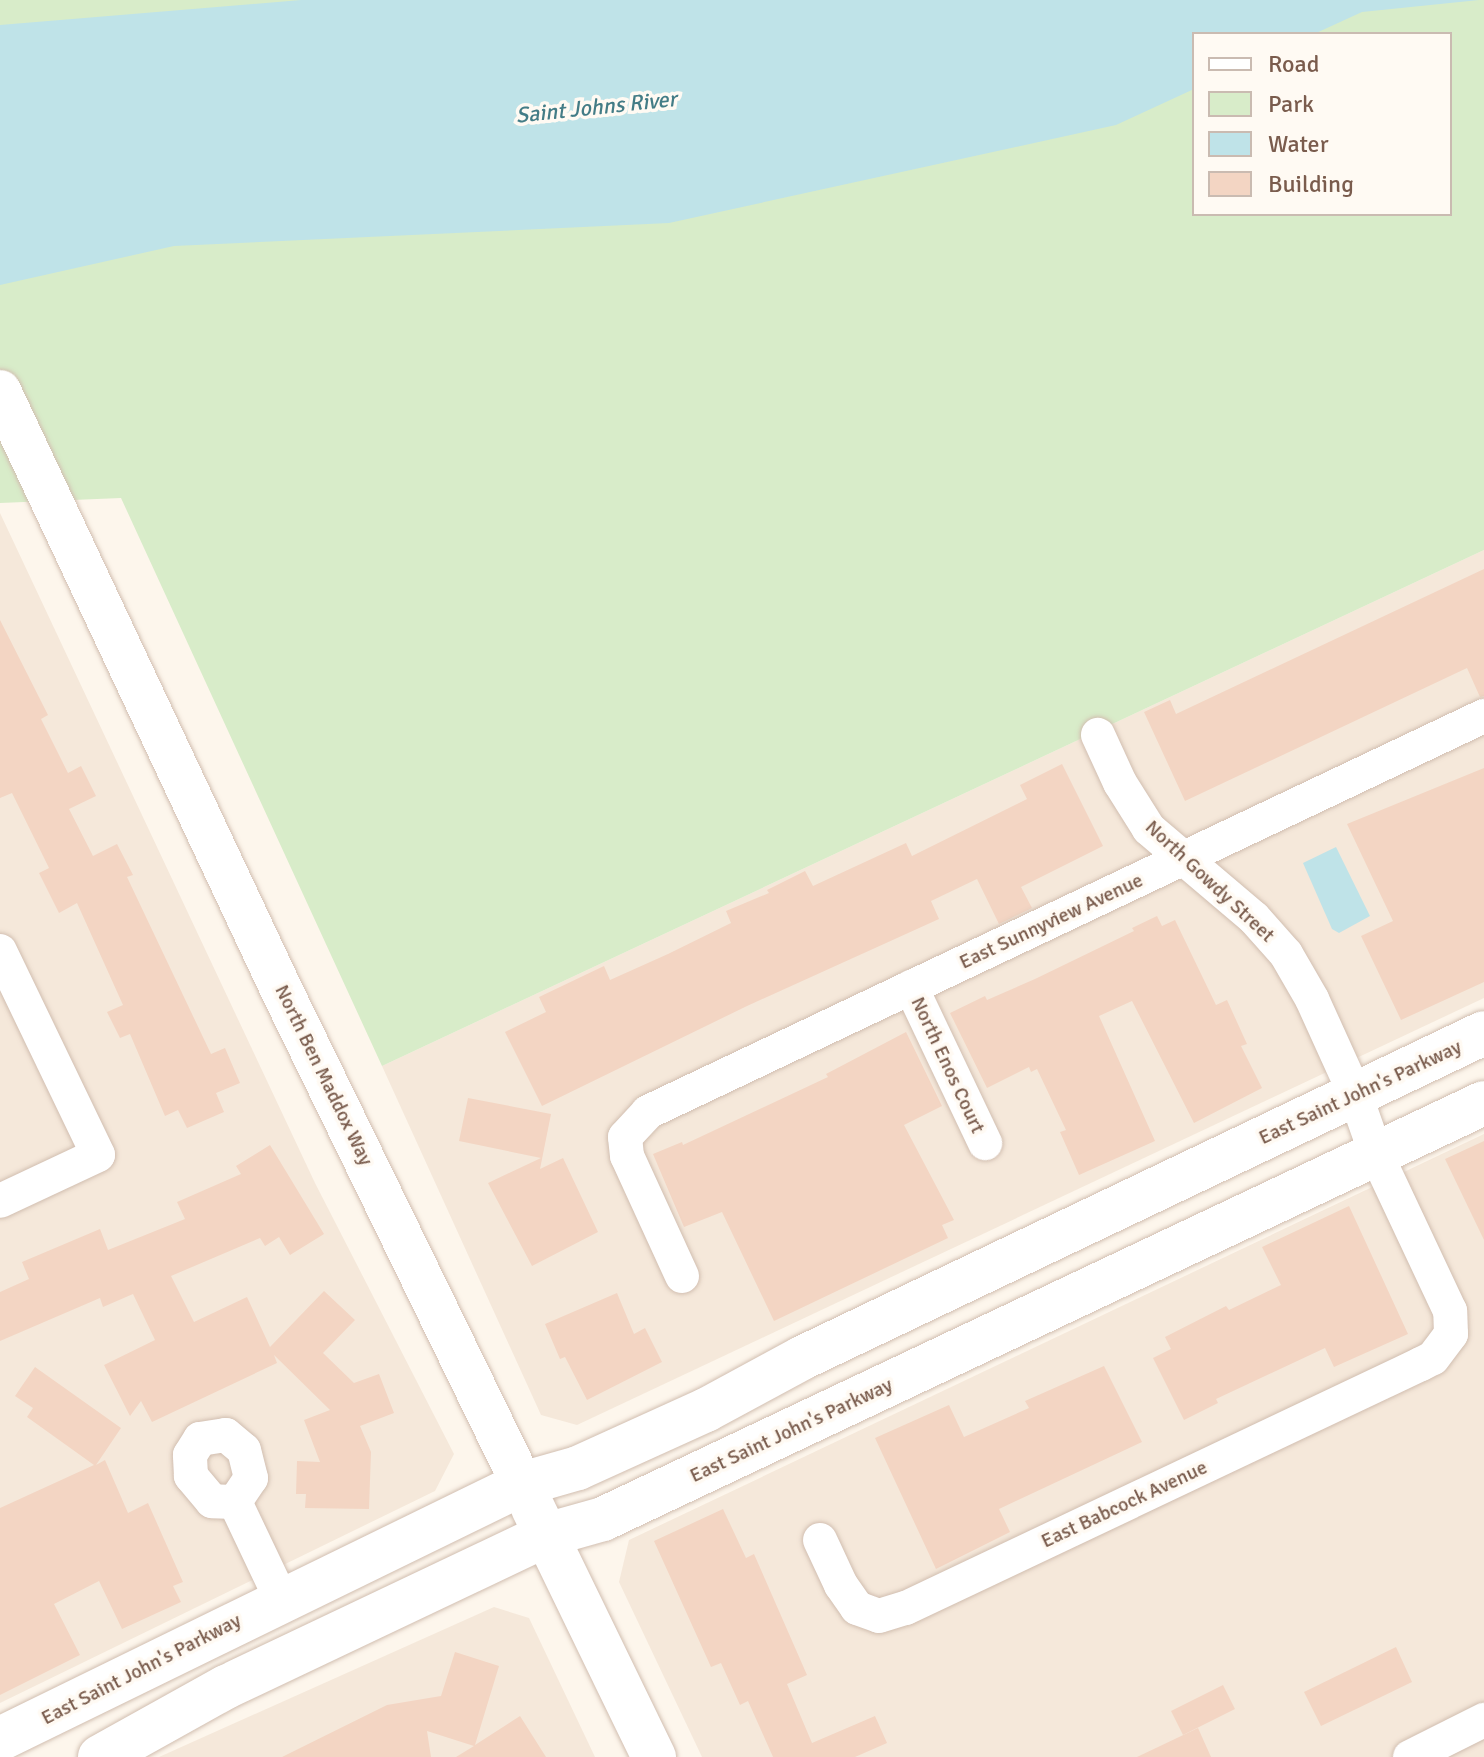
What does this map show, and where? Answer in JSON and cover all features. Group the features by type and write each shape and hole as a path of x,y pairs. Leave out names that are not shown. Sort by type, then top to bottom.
{"main road":[{"name":"East Saint John's Parkway","path":"0,1739 281,1599 522,1484 578,1468 706,1410 802,1358 1484,1033"},
{"name":"East Saint John's Parkway","path":"100,1757 226,1687 546,1535 603,1519 1484,1103"},
{"name":"North Ben Maddox Way","path":"522,1484 654,1757"}],"street":[{"name":"North Ben Maddox Way","path":"0,391 281,989 522,1484"},
{"name":"East Sunnyview Avenue","path":"682,1276 632,1173 625,1137 648,1112 1484,716"},
{"name":"North Gowdy Street","path":"1098,735 1120,783 1149,829 1254,918 1286,954 1312,999 1355,1094 1376,1154 1450,1311 1451,1334"},
{"path":"0,951 98,1155 0,1201"},
{"name":"North Enos Court","path":"911,987 985,1143"},
{"name":"East Babcock Avenue","path":"820,1540 841,1585 857,1608 879,1616 906,1608 1433,1358 1451,1334"},
{"path":"235,1502 281,1599"},
{"path":"1410,1757 1484,1720"}],"shaded area":[{"path":"0,513 315,1183 454,1454 435,1491 0,1703"},
{"path":"1484,550 1484,998 577,1425 541,1415 382,1066"},
{"path":"1484,1134 1484,1757 702,1757 619,1582 629,1540"},
{"path":"494,1607 529,1618 595,1757 159,1757"}],"green space":[{"path":"0,0 1484,0 1484,550 382,1066 121,498 0,503"}],"water":[{"name":"Saint Johns River","path":"301,0 1479,0 1362,12 1318,32 1192,32 1192,90 1116,125 669,223 174,246 0,285 0,25"},
{"path":"1336,847 1370,916 1339,933 1332,929 1303,863"}],"building":[{"path":"1484,569 1484,696 1480,697 1467,668 1185,801 1144,712 1170,700 1176,714"},
{"path":"0,620 48,715 41,719 68,773 81,766 96,796 69,809 93,856 117,844 133,875 127,877 211,1054 225,1048 240,1083 216,1093 224,1112 187,1128 178,1110 165,1116 130,1034 120,1038 107,1012 123,1005 77,903 59,913 39,873 49,868 12,793 0,798"},
{"path":"1062,764 1103,846 1021,887 1032,908 999,924 977,879 931,901 939,919 747,1006 542,1106 505,1032 546,1012 539,997 604,966 610,980 668,954 731,923 726,911 769,893 767,890 805,871 813,886 906,843 912,856 1027,799 1020,785"},
{"path":"1484,768 1484,982 1401,1020 1361,936 1393,921 1347,824"},
{"path":"1157,916 1162,926 1175,920 1216,1005 1227,1000 1247,1044 1241,1046 1262,1088 1194,1123 1132,1001 1099,1016 1155,1141 1079,1175 1060,1132 1066,1130 1037,1069 1031,1072 1029,1067 987,1088 950,1013 985,996 987,1000 1035,979 1134,931 1132,928"},
{"path":"906,1032 942,1106 904,1125 954,1220 942,1225 948,1238 774,1321 722,1212 684,1227 653,1154 682,1142 683,1145 828,1077 826,1074"},
{"path":"468,1098 551,1114 540,1169 563,1158 598,1232 532,1266 488,1183 541,1158 459,1141"},
{"path":"1484,1141 1484,1240 1445,1159"},
{"path":"270,1145 324,1234 290,1255 279,1237 265,1246 260,1238 171,1276 194,1322 247,1297 270,1347 324,1291 355,1320 323,1353 354,1383 379,1374 394,1413 360,1426 371,1452 369,1509 305,1508 306,1494 296,1494 297,1461 320,1462 304,1420 330,1410 274,1355 277,1363 152,1422 141,1401 130,1416 104,1365 155,1340 133,1294 103,1307 100,1298 0,1341 0,1292 29,1279 22,1262 100,1229 108,1250 185,1219 177,1202 241,1174 236,1166"},
{"path":"1349,1206 1408,1334 1334,1367 1325,1348 1216,1399 1218,1403 1184,1420 1153,1358 1171,1349 1165,1337 1226,1306 1229,1310 1281,1285 1262,1247"},
{"path":"617,1293 634,1334 645,1328 662,1362 587,1400 565,1357 560,1359 545,1324"},
{"path":"1104,1366 1142,1442 999,1509 1010,1532 936,1569 875,1438 949,1405 964,1437 1029,1408 1025,1401"},
{"path":"35,1367 121,1428 96,1465 105,1460 128,1513 148,1503 183,1582 173,1586 181,1602 122,1629 99,1581 54,1604 80,1655 0,1695 0,1508 94,1465 27,1417 33,1408 15,1396"},
{"path":"723,1509 746,1558 754,1554 807,1675 787,1684 812,1743 875,1716 887,1743 855,1757 773,1757 748,1701 740,1705 721,1663 711,1667 654,1541"},
{"path":"1396,1647 1412,1682 1321,1726 1304,1692"},
{"path":"455,1652 499,1666 475,1745 520,1716 546,1757 456,1757 474,1746 427,1731 431,1757 282,1757 387,1705 441,1696"},
{"path":"1223,1685 1235,1709 1183,1735 1171,1711"},
{"path":"1198,1728 1211,1757 1137,1757"}]}
